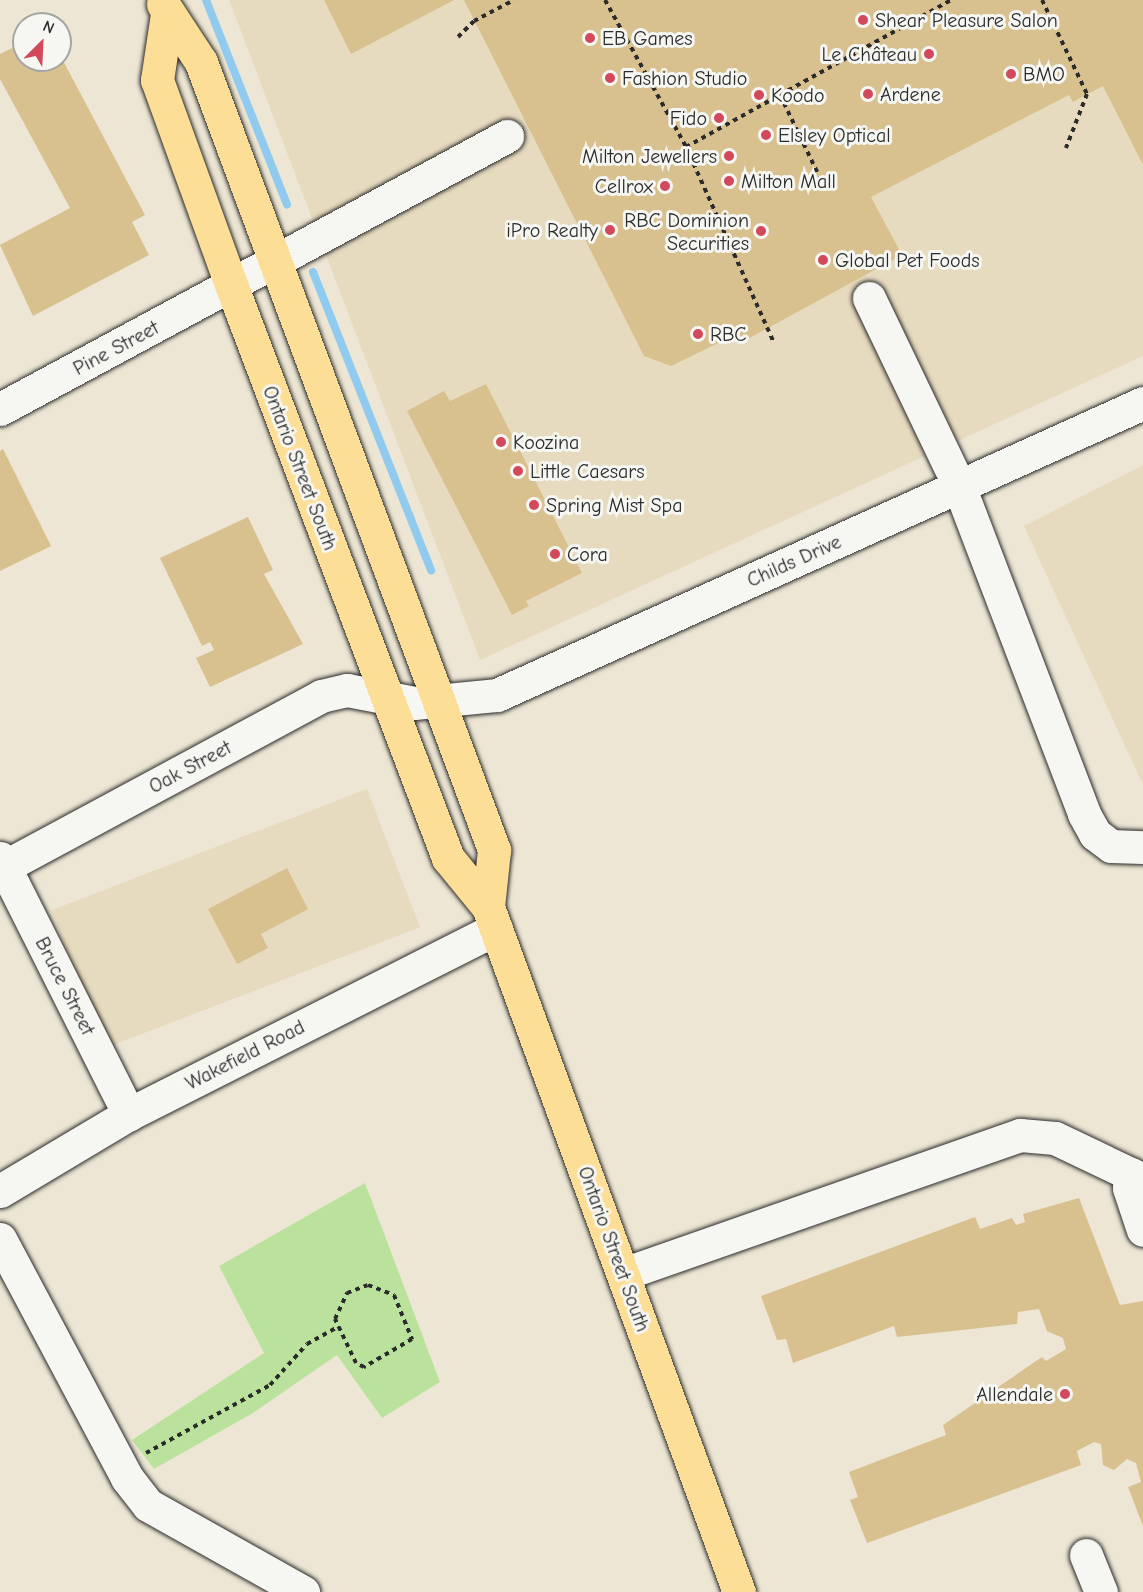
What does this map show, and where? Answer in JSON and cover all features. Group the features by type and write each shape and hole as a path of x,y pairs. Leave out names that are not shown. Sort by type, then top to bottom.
{"main road":[{"name":"Ontario Street South","path":"164,7 201,62 494,850 492,918"},
{"name":"Ontario Street South","path":"164,7 157,80 232,287 448,858 492,918 739,1592"}],"street":[{"name":"Pine Street","path":"0,409 232,287 507,136"},
{"path":"869,298 959,486 1084,814 1095,834 1111,846 1143,847"},
{"name":"Childs Drive","path":"387,698 440,703 497,695 1143,403"},
{"name":"Oak Street","path":"2,864 321,696 347,690 387,698"},
{"name":"Bruce Street","path":"2,864 129,1114"},
{"name":"Wakefield Road","path":"0,1191 129,1114 492,918"},
{"path":"623,1274 1020,1135 1055,1138 1137,1177 1129,1188 1143,1230"},
{"path":"0,1239 121,1467 147,1505 173,1524 303,1592"},
{"path":"1086,1555 1101,1592"}],"path":[{"path":"458,37 474,21 514,0"},
{"path":"605,0 686,147 774,344"},
{"path":"686,147 951,0"},
{"path":"1042,0 1087,94 1066,148"},
{"path":"780,94 822,182"},
{"path":"121,1467 270,1385 307,1344 336,1328 343,1298 356,1287 373,1286 394,1295 412,1339 361,1367 336,1328"}],"shaded area":[{"name":"Milton Mall","path":"229,0 1143,0 1143,356 480,660"},
{"path":"1143,465 1143,785 1024,526"},
{"path":"367,789 420,927 104,1048 51,910"}],"green space":[{"path":"365,1183 440,1382 382,1418 337,1355 253,1413 154,1469 132,1440 264,1353 219,1266"}],"building":[{"path":"324,0 454,0 351,54"},
{"name":"Milton Mall","path":"464,0 1143,0 1143,165 1103,86 1073,102 1069,95 871,197 902,255 742,342 739,333 671,366 644,356"},
{"path":"12,48 12,72 69,72 145,215 132,222 149,255 33,316 0,245 70,208 0,79 0,54"},
{"path":"486,384 582,573 526,601 529,606 512,615 407,411 444,391 450,401"},
{"path":"3,449 51,546 0,571 0,451"},
{"path":"248,517 273,570 264,574 303,644 210,687 196,658 214,650 210,642 202,646 160,558"},
{"path":"287,868 308,909 261,934 268,948 237,964 208,909"},
{"name":"Allendale","path":"1079,1198 1120,1305 1143,1301 1143,1526 1128,1487 1141,1482 1136,1463 1127,1459 1114,1470 1103,1465 1101,1444 1094,1442 1077,1451 1081,1465 867,1543 850,1500 858,1497 849,1472 946,1435 943,1425 1042,1357 1046,1361 1066,1349 1063,1338 1047,1331 1039,1309 1018,1312 1017,1324 897,1337 894,1326 793,1363 786,1339 777,1340 761,1296 975,1217 980,1229 1012,1218 1016,1225 1025,1222 1023,1214"}],"waterway":[{"path":"206,0 287,205"},
{"path":"313,272 431,570"}],"place":[{"name":"Shear Pleasure Salon","path":"863,20"},
{"name":"EB Games","path":"590,38"},
{"name":"Le Château","path":"929,54"},
{"name":"BMO","path":"1011,74"},
{"name":"Fashion Studio","path":"610,78"},
{"name":"Ardene","path":"868,94"},
{"name":"Koodo","path":"759,95"},
{"name":"Fido","path":"719,118"},
{"name":"Elsley Optical","path":"766,135"},
{"name":"Milton Jewellers","path":"729,156"},
{"name":"Milton Mall","path":"729,181"},
{"name":"Cellrox","path":"665,186"},
{"name":"iPro Realty","path":"610,230"},
{"name":"RBC Dominion Securities","path":"761,231"},
{"name":"Global Pet Foods","path":"823,260"},
{"name":"RBC","path":"698,334"},
{"name":"Koozina","path":"501,442"},
{"name":"Little Caesars","path":"518,471"},
{"name":"Spring Mist Spa","path":"534,505"},
{"name":"Cora","path":"555,554"},
{"name":"Allendale","path":"1065,1394"}]}
